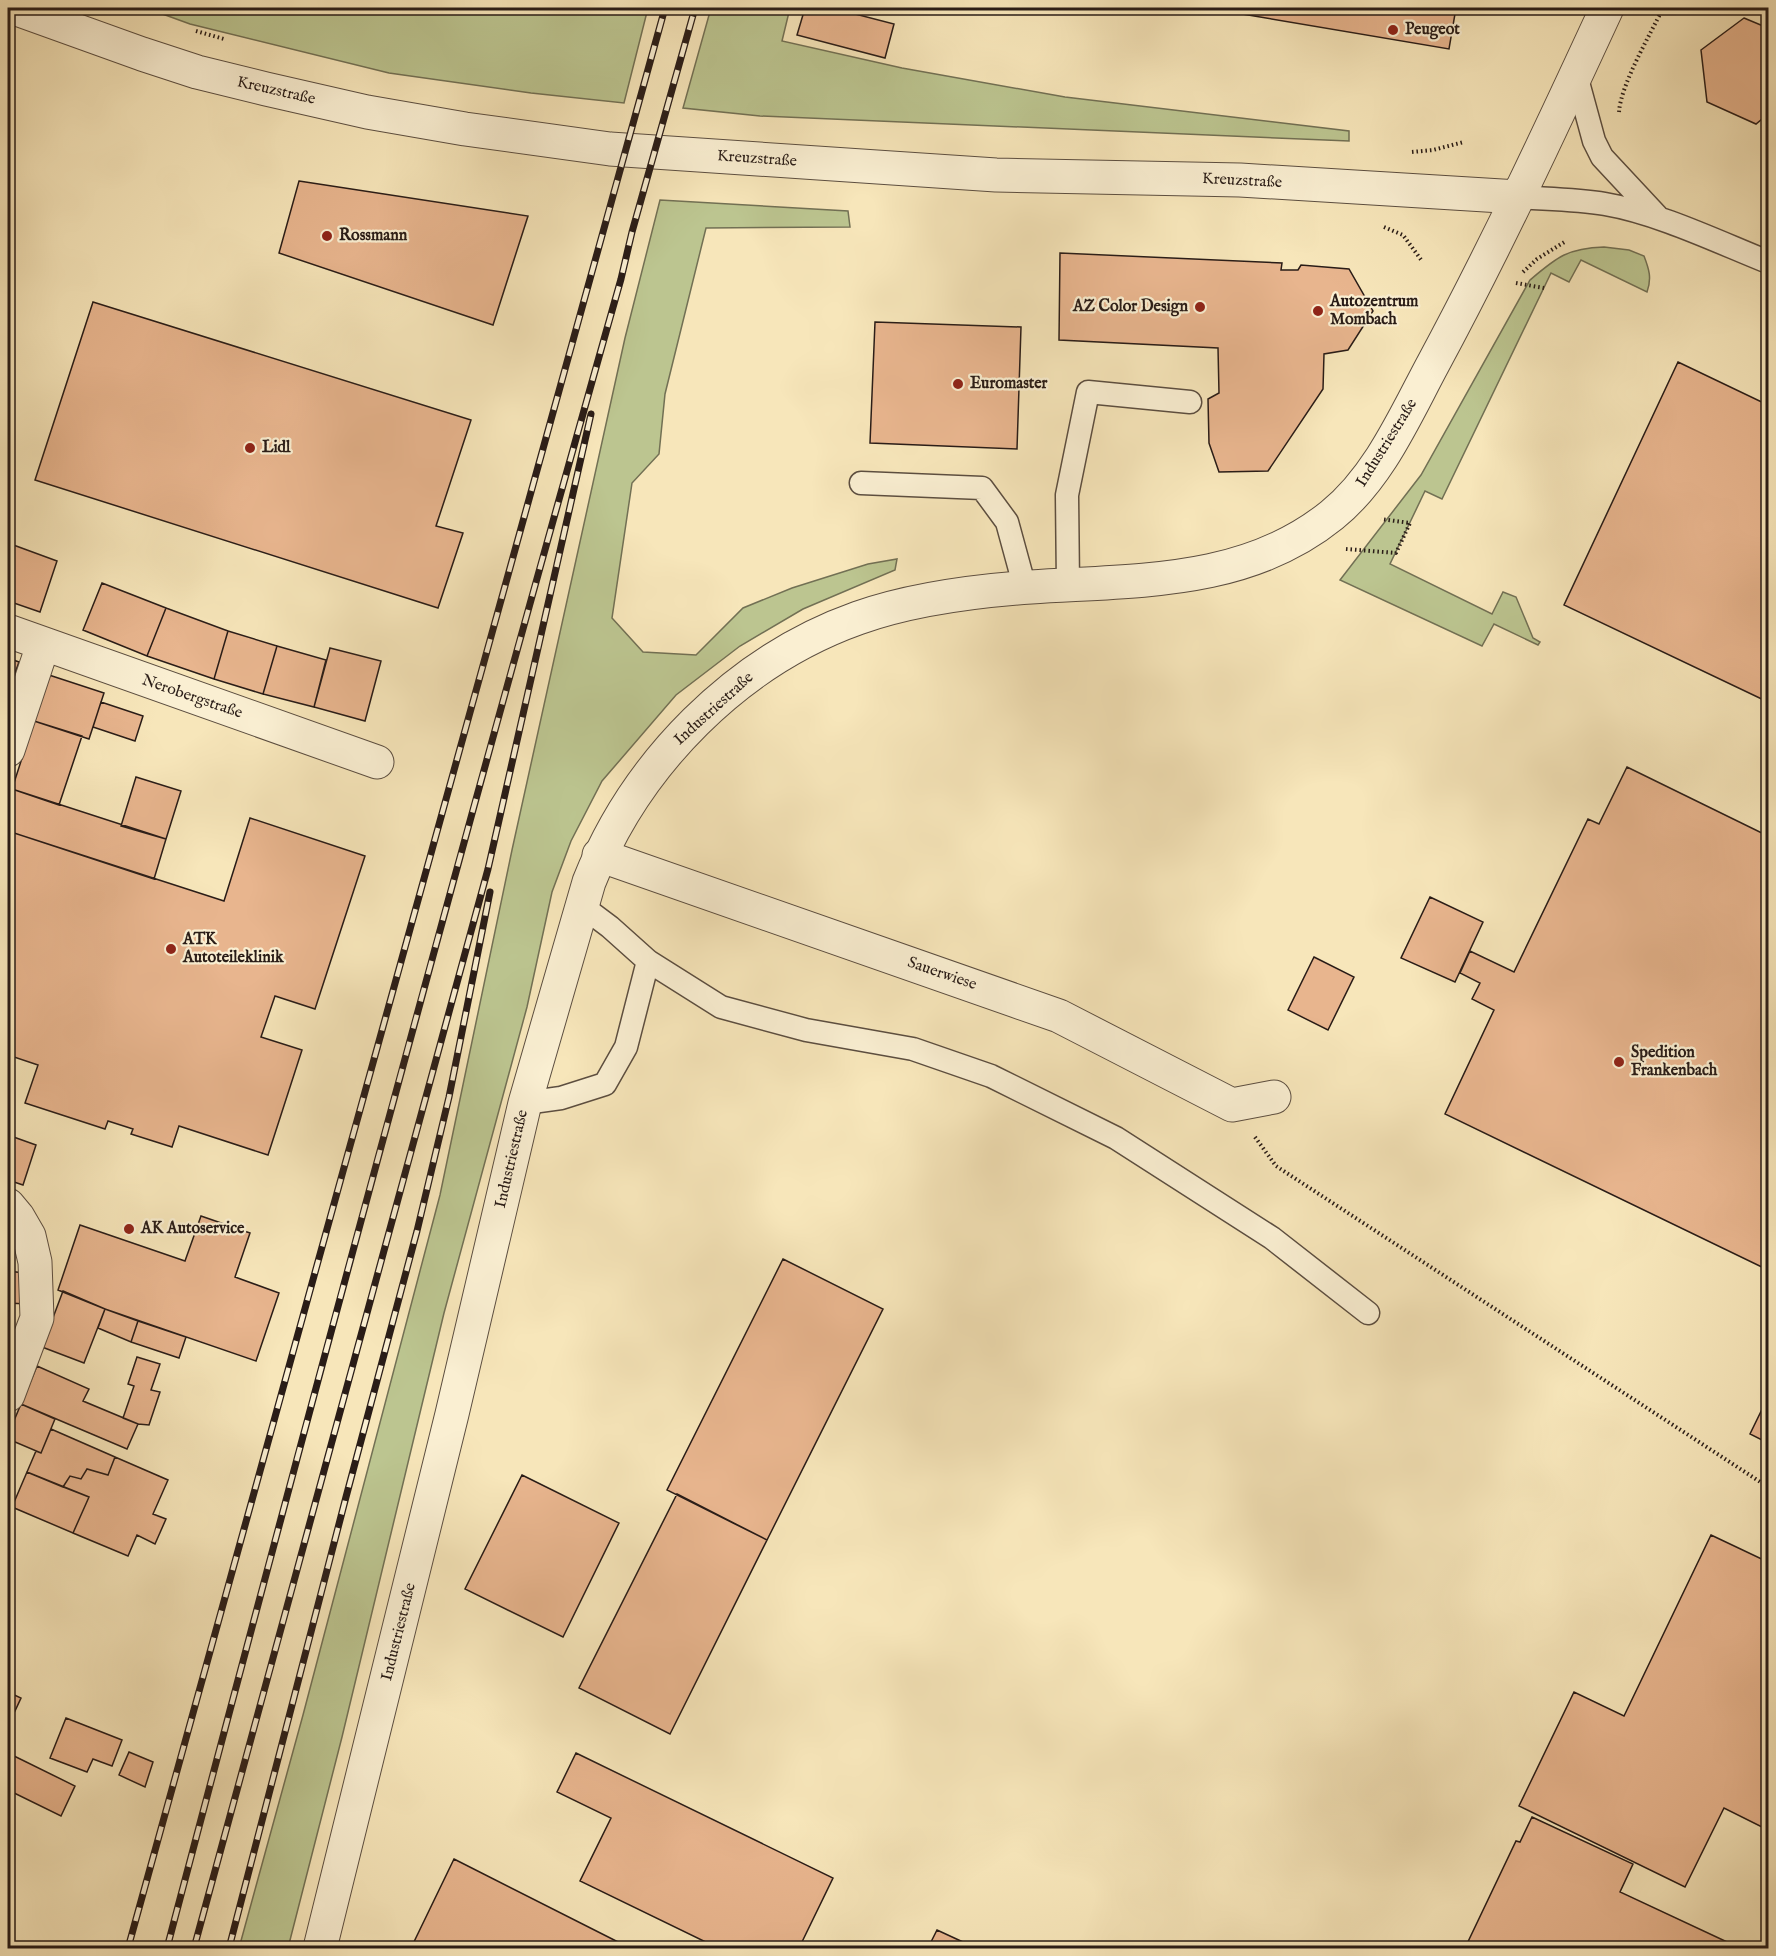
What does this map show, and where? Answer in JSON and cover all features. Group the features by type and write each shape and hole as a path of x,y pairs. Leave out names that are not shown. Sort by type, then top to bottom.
{"street":[{"name":"Kreuzstraße","path":"14,8 186,68 266,89 368,112 465,129 609,149 996,175 1240,180 1518,197"},
{"name":"Industriestraße","path":"320,1948 450,1425 525,1103 599,855 636,794 662,757 723,697 783,652 868,615 935,599 978,592 1157,579 1216,571 1248,562 1277,550 1310,532 1333,515 1361,488 1389,445 1469,297 1607,8"},
{"name":"Nerobergstraße","path":"8,631 377,762"},
{"path":"8,750 43,645"},
{"name":"Sauerwiese","path":"599,855 1059,1016 1232,1105 1274,1097"},
{"path":"8,1395 37,1318 35,1262 29,1236 13,1211"}],"lane":[{"path":"1576,75 1594,141 1602,156 1660,220"},
{"path":"1518,197 1605,204 1660,220 1768,262"},
{"path":"1068,585 1067,495 1088,392 1190,402"},
{"path":"861,483 982,488 1007,522 1025,588"},
{"path":"582,906 648,961 721,1007 806,1030 913,1049 991,1076 1116,1138 1272,1238 1368,1313"},
{"path":"525,1103 561,1098 605,1084 626,1047 648,961"}],"path":[{"path":"1619,117 1620,99 1663,8"},
{"path":"190,30 225,39"},
{"path":"1406,153 1433,150 1464,142"},
{"path":"1512,282 1544,288"},
{"path":"1342,549 1396,553 1410,524 1374,517"},
{"path":"1276,1166 1768,1487"}],"green space":[{"path":"146,8 648,8 624,103 531,93 389,73 190,24"},
{"path":"711,8 790,8 782,41 902,68 1065,97 1349,131 1349,141 760,116 683,108"},
{"path":"660,200 848,211 850,227 706,228 665,394 659,454 632,483 612,618 643,652 696,655 743,608 792,588 868,564 897,559 895,570 803,609 740,646 676,695 602,781 571,841 552,892 527,1007 444,1313 342,1737 288,1948 239,1948 440,1195 512,850 625,338"},
{"path":"1604,247 1629,250 1644,256 1649,274 1647,292 1581,260 1569,282 1551,273 1442,499 1425,491 1390,564 1492,614 1503,592 1516,597 1533,638 1540,642 1538,645 1494,624 1482,646 1340,580 1421,475 1530,280 1547,266 1571,252"}],"building":[{"path":"805,8 832,8 894,24 885,58 797,35"},
{"name":"Peugeot","path":"1219,8 1456,8 1449,49 1219,10"},
{"path":"1744,18 1768,28 1768,114 1756,124 1707,102 1701,50"},
{"path":"299,181 528,216 493,325 279,253"},
{"path":"1060,253 1282,263 1281,270 1298,270 1301,265 1349,269 1373,311 1348,350 1324,354 1323,389 1268,471 1219,472 1209,443 1208,399 1219,393 1218,348 1059,340"},
{"path":"93,302 471,420 436,526 463,533 438,608 35,480"},
{"path":"875,322 1021,327 1017,449 870,443"},
{"path":"1678,362 1768,405 1768,702 1564,605"},
{"path":"8,543 57,561 40,612 8,601"},
{"path":"102,583 166,608 147,656 83,630"},
{"path":"166,608 228,631 214,679 147,656"},
{"path":"228,631 277,646 263,694 214,679"},
{"path":"277,646 326,660 314,707 263,694"},
{"path":"330,648 381,661 365,721 314,707"},
{"path":"8,658 19,662 8,692"},
{"path":"49,675 104,693 89,739 34,721"},
{"path":"101,702 143,716 135,741 93,727"},
{"path":"34,721 82,736 59,805 12,789"},
{"name":"Spedition Frankenbach","path":"1627,767 1768,836 1768,1270 1445,1114 1494,1010 1472,999 1480,983 1460,973 1470,951 1514,972 1588,819 1599,824"},
{"path":"136,777 181,791 166,839 121,826"},
{"path":"12,789 166,839 154,879 8,831 8,800"},
{"name":"ATK Autoteileklinik","path":"250,818 365,856 315,1009 275,996 261,1037 302,1050 268,1155 179,1126 172,1147 131,1134 133,1129 108,1121 105,1129 25,1103 38,1065 8,1055 8,831 224,901"},
{"path":"1430,897 1483,922 1455,982 1401,958"},
{"path":"1314,957 1354,977 1328,1030 1288,1010"},
{"path":"8,1135 36,1145 23,1185 8,1180"},
{"path":"201,1216 250,1233 235,1277 279,1293 256,1361 105,1309 58,1290 80,1225 185,1261"},
{"path":"783,1259 883,1309 767,1540 667,1490"},
{"path":"8,1271 24,1273 27,1304 8,1303"},
{"path":"63,1291 105,1309 84,1363 42,1347"},
{"path":"105,1309 138,1321 131,1342 98,1328"},
{"path":"138,1321 186,1337 179,1358 131,1342"},
{"path":"137,1357 160,1364 151,1390 160,1392 149,1425 138,1424 123,1418 134,1386 128,1384"},
{"path":"37,1366 89,1389 83,1401 138,1424 127,1449 21,1404"},
{"path":"1768,1397 1768,1443 1750,1434"},
{"path":"21,1404 55,1419 41,1453 8,1439"},
{"path":"51,1429 115,1457 108,1475 87,1469 81,1479 70,1476 63,1487 27,1472 36,1451 41,1453"},
{"path":"115,1457 168,1480 153,1514 166,1519 155,1544 137,1535 128,1556 73,1533 89,1497 63,1487 70,1476 81,1479 87,1469 108,1475"},
{"path":"27,1472 89,1497 73,1533 12,1507"},
{"path":"522,1475 619,1523 563,1637 465,1589"},
{"path":"677,1494 767,1540 670,1734 579,1688"},
{"path":"1711,1535 1768,1562 1768,1830 1724,1808 1685,1887 1519,1806 1574,1692 1624,1716"},
{"path":"8,1692 21,1698 8,1726"},
{"path":"66,1718 122,1740 112,1766 93,1759 87,1772 50,1758"},
{"path":"129,1752 153,1762 145,1787 119,1775"},
{"path":"8,1753 75,1786 61,1816 8,1790"},
{"path":"576,1753 833,1878 799,1948 718,1948 580,1881 611,1818 557,1792"},
{"path":"1532,1817 1633,1864 1620,1892 1740,1948 1465,1948 1516,1841 1520,1842"},
{"path":"454,1859 630,1948 411,1948"},
{"path":"937,1930 976,1948 928,1948"}],"railway":[{"path":"128,1948 665,8"},
{"path":"167,1948 390,1113 695,8"},
{"path":"194,1948 488,869 591,414"},
{"path":"229,1948 417,1231 449,1097 490,892"}],"place":[{"name":"Peugeot","path":"1393,30"},
{"name":"Rossmann","path":"327,236"},
{"name":"AZ Color Design","path":"1200,307"},
{"name":"Autozentrum Mombach","path":"1318,311"},
{"name":"Euromaster","path":"958,384"},
{"name":"Lidl","path":"250,448"},
{"name":"ATK Autoteileklinik","path":"171,949"},
{"name":"Spedition Frankenbach","path":"1619,1062"},
{"name":"AK Autoservice","path":"129,1229"}]}
